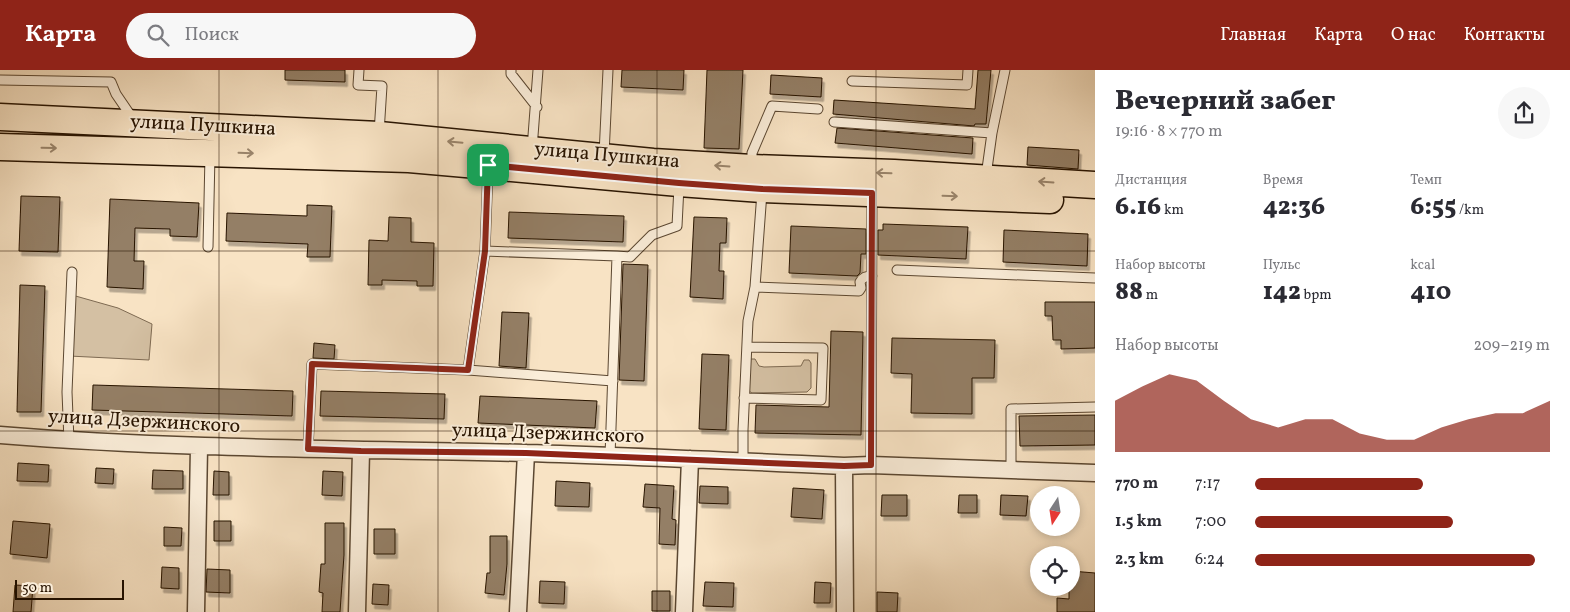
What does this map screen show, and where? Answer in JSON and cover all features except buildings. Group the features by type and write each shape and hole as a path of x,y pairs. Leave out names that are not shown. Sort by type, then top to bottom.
{"main road":[{"name":"улица Пушкина","path":"0,117 379,135 679,183 757,178 986,178 1095,185"},
{"name":"улица Пушкина","path":"0,147 408,159 488,165 532,159 604,158 872,193 1095,202"}],"street":[{"name":"улица Дзержинского","path":"0,435 69,441 199,447 526,453 844,466 871,465 1095,473"},
{"path":"196,612 199,447"},
{"path":"356,612 361,451"},
{"path":"518,612 526,453"},
{"path":"684,612 690,459"},
{"path":"844,466 845,612"}],"lane":[{"path":"359,70 358,85 382,86 379,135"},
{"path":"511,70 511,74 537,107"},
{"path":"532,159 538,70"},
{"path":"604,158 608,70"},
{"path":"852,81 967,85 968,70"},
{"path":"986,178 992,133 1005,70"},
{"path":"0,80 111,82 116,94 136,123"},
{"path":"743,461 746,347 748,321 755,287 757,178 752,153 772,106 818,109"},
{"path":"834,122 992,133"},
{"path":"208,247 210,152"},
{"path":"468,370 485,251 488,165"},
{"path":"485,251 630,257 652,235 677,226 679,183"},
{"path":"871,465 872,193"},
{"path":"610,456 617,256"},
{"path":"897,270 1095,278"},
{"path":"69,441 67,392 72,272"},
{"path":"755,287 858,291 862,288 860,282 862,279 872,276"},
{"path":"744,398 821,400 823,348 746,347"},
{"path":"308,449 312,364 468,370 612,381"},
{"path":"1012,470 1011,409 1095,407"}],"shaded area":[{"path":"72,295 118,308 152,324 149,360 69,356"},
{"path":"749,359 755,359 759,366 764,367 801,366 804,360 809,360 811,363 811,388 807,392 752,393 749,391"}],"route":[{"path":"488,165 679,183 762,189 872,193 871,465 844,466 526,453 308,449 312,364 468,370 485,251 488,165"}]}
